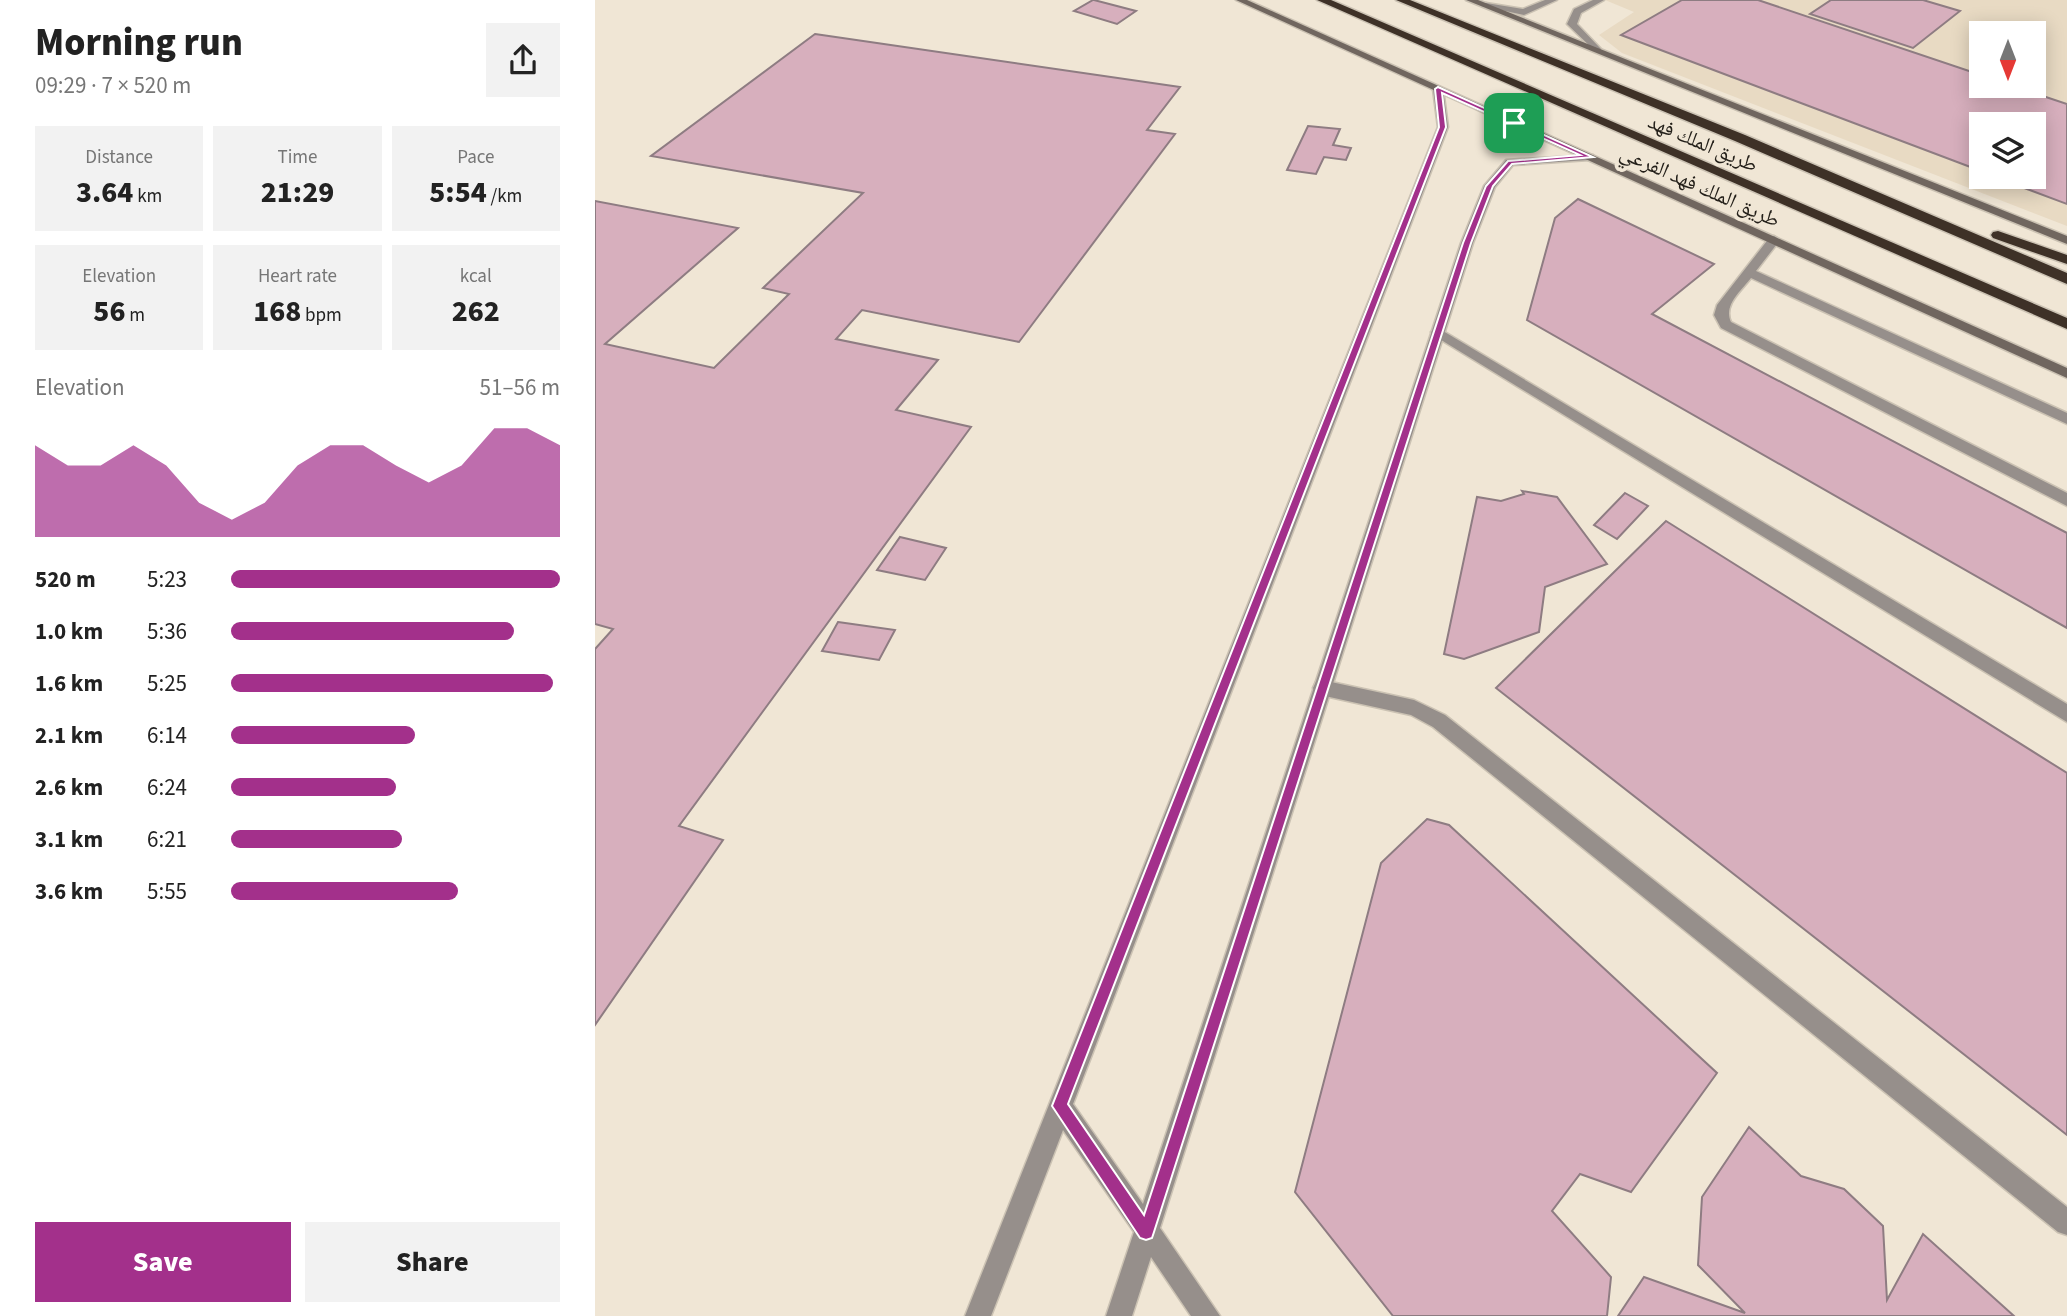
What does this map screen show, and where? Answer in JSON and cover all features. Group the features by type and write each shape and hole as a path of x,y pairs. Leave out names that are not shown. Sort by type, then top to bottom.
{"highway":[{"name":"طريق الملك فهد","path":"1322,0 2067,324"},
{"name":"طريق الملك فهد","path":"1401,0 1740,138 2067,279"},
{"path":"1740,138 2067,260"},
{"path":"1837,224 2067,339"}],"main road":[{"name":"طريق الملك فهد الفرعي","path":"1240,0 2067,373"},
{"path":"1470,0 2067,240"}],"street":[{"path":"1486,6 1524,12 1542,7 1553,0"},
{"path":"1596,49 1572,24 1577,11 1600,0"},
{"path":"978,1316 1443,127 1438,89"},
{"path":"1119,1316 1467,243 1490,186 1510,162 1589,157"},
{"path":"1774,240 1723,305 1721,315 1726,325 2067,500"},
{"path":"1749,272 2067,419"},
{"path":"1438,332 2067,715"},
{"path":"1322,688 1414,708 1439,721 2067,1223"},
{"path":"1060,1106 1207,1316"}],"shaded area":[{"path":"1605,0 2067,0 2067,226 1972,189 2046,189 2046,112 1969,112 1969,188 1622,53 1599,35 1634,12"}],"building":[{"path":"1093,0 1136,11 1117,24 1074,11"},
{"path":"1682,0 1758,0 1969,71 1969,98 2046,97 2067,104 2067,204 2027,189 2046,189 2046,112 1969,112 1969,166 1621,35"},
{"path":"1831,0 1923,0 1960,11 1913,48 1810,14"},
{"path":"815,34 1180,87 1147,130 1175,134 1019,342 862,310 836,339 938,360 896,410 971,427 679,826 723,840 595,1025 595,649 613,629 595,624 595,201 738,228 605,344 714,368 789,294 763,288 863,193 651,156"},
{"path":"1308,126 1340,129 1333,145 1351,148 1346,160 1324,157 1316,174 1287,170"},
{"path":"1578,199 1714,264 1652,314 2067,533 2067,628 1527,320 1555,218"},
{"path":"1522,491 1557,497 1607,564 1545,587 1539,632 1464,659 1444,654 1477,497 1501,501 1524,494"},
{"path":"1625,493 1648,506 1617,539 1594,525"},
{"path":"1666,521 2067,773 2067,1135 1496,688"},
{"path":"900,537 946,548 925,580 877,570"},
{"path":"838,622 895,630 879,660 822,651"},
{"path":"1427,819 1449,825 1717,1073 1631,1192 1580,1174 1552,1211 1611,1277 1607,1316 1393,1316 1295,1192 1381,863"},
{"path":"1749,1127 1801,1176 1844,1189 1883,1226 1887,1300 1923,1234 2014,1316 1618,1316 1644,1277 1745,1313 1698,1265 1702,1197"}],"route":[{"path":"1438,89 1514,123 1589,157 1510,162 1490,186 1467,243 1146,1232 1060,1106 1443,127 1438,89"}]}
